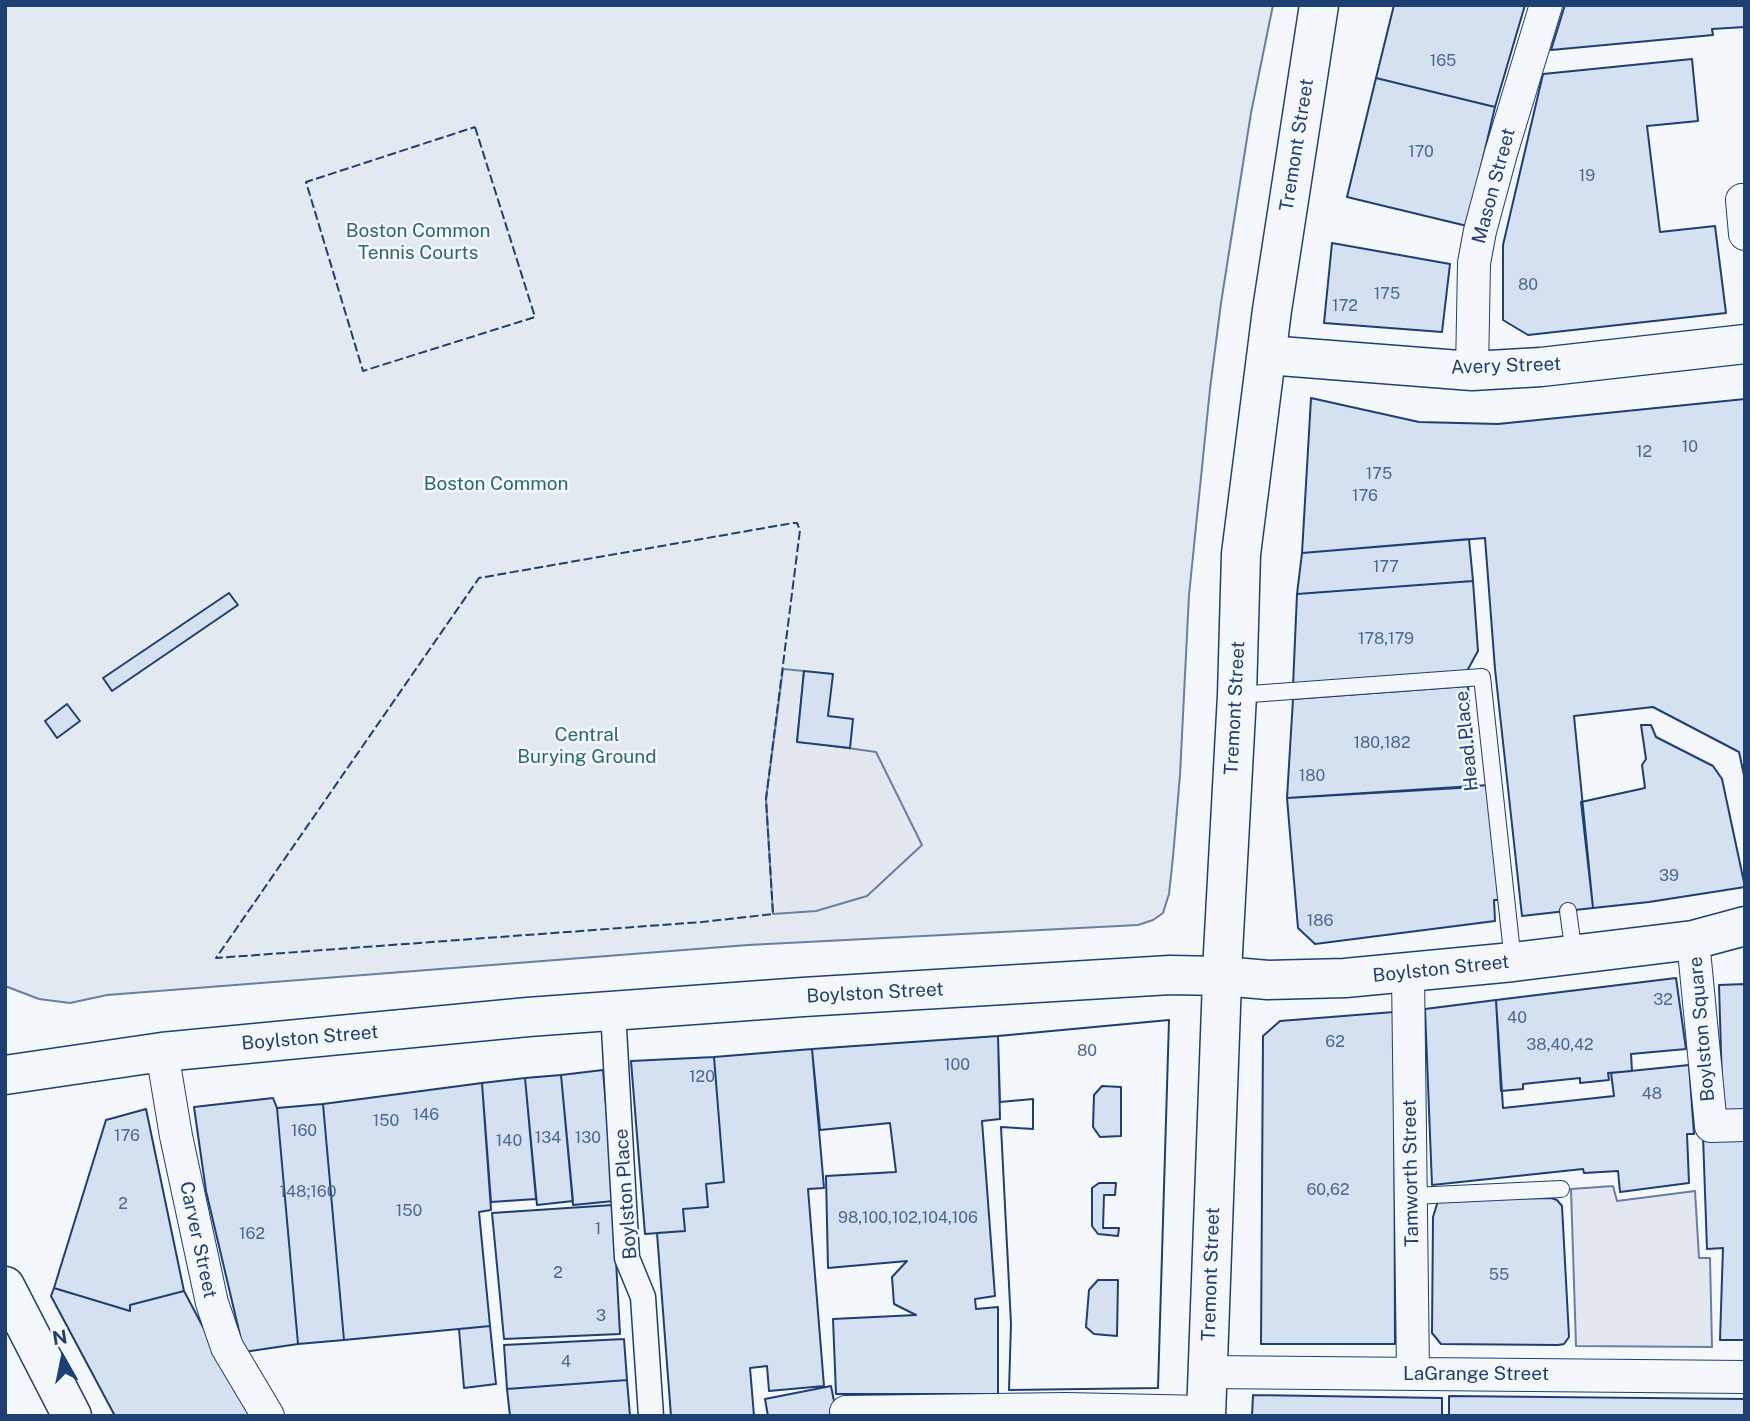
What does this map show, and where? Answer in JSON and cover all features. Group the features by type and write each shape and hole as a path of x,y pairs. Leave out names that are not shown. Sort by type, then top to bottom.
{"main road":[{"name":"Tremont Street","path":"1206,1414 1241,554 1267,355 1319,5"},
{"name":"Avery Street","path":"1267,355 1472,371 1541,367 1745,344"},
{"name":"Boylston Street","path":"5,1075 162,1052 528,1017 816,996 1157,976 1222,976 1301,981 1408,973 1693,940 1745,926"},
{"path":"5,1286 72,1416"}],"street":[{"name":"Mason Street","path":"1472,371 1475,263 1480,231 1500,153 1546,5"},
{"path":"1742,200 1745,234"},
{"name":"Boylston Square","path":"1693,940 1711,1126 1745,1125"},
{"name":"Tamworth Street","path":"1408,973 1413,1374"},
{"name":"Boylston Place","path":"612,1011 627,1258 643,1297 651,1416"},
{"name":"Carver Street","path":"162,1052 176,1136 212,1303 227,1347 268,1416"},
{"name":"LaGrange Street","path":"1207,1372 1745,1377"},
{"path":"846,1412 1066,1409 1206,1414"}],"lane":[{"name":"Head Place","path":"1237,695 1482,677 1513,961"},
{"path":"1569,911 1574,954"},
{"path":"1412,1196 1561,1189"}],"green space":[{"name":"Boston Common","path":"5,5 1273,5 1251,113 1210,389 1189,595 1173,857 1169,894 1163,913 1138,925 748,945 107,995 70,1003 39,999 5,986"}],"shaded area":[{"path":"783,669 804,671 797,741 876,752 922,845 867,896 816,911 773,914 766,799"},
{"path":"1613,1186 1617,1201 1695,1191 1699,1258 1710,1258 1712,1347 1576,1346 1571,1189"}],"building":[{"path":"1394,5 1525,5 1495,107 1376,78"},
{"path":"1565,5 1745,5 1745,27 1712,29 1713,35 1551,50"},
{"path":"1692,59 1698,121 1647,126 1660,232 1715,226 1726,313 1528,335 1503,320 1503,245 1543,74"},
{"path":"1376,78 1495,107 1467,226 1347,197"},
{"path":"1332,243 1450,264 1442,332 1324,323"},
{"path":"1311,398 1419,422 1498,424 1745,399 1745,780 1739,752 1653,707 1574,716 1593,908 1522,916 1495,669 1485,538 1302,553"},
{"path":"1469,539 1473,581 1297,594 1302,553"},
{"path":"1473,581 1478,651 1467,671 1293,686 1297,594"},
{"path":"229,593 238,605 112,691 103,678"},
{"path":"804,671 833,674 828,716 853,719 850,748 797,742"},
{"path":"1468,686 1476,787 1287,798 1293,699"},
{"path":"67,704 80,721 57,738 45,721"},
{"path":"1641,725 1651,725 1656,737 1713,766 1722,779 1745,887 1593,908 1581,802 1645,788 1642,765 1646,759"},
{"path":"1489,785 1501,900 1494,900 1495,921 1315,944 1298,928 1287,798"},
{"path":"1676,978 1686,1049 1631,1054 1632,1071 1608,1073 1609,1080 1580,1083 1580,1078 1523,1084 1523,1089 1501,1091 1496,1000"},
{"path":"1745,984 1745,1117 1723,1118 1719,985"},
{"path":"1496,1000 1503,1108 1614,1096 1611,1073 1689,1065 1694,1134 1687,1134 1689,1183 1620,1192 1618,1171 1584,1173 1583,1169 1432,1185 1425,1009"},
{"path":"1394,1012 1395,1344 1261,1344 1263,1036 1280,1021"},
{"path":"1169,1020 1158,1388 1009,1390 1011,1324 1001,1127 1033,1129 1033,1099 1000,1102 998,1036","holes":["1102,1086 1121,1087 1121,1136 1100,1137 1093,1127 1094,1095","1099,1183 1116,1183 1115,1195 1104,1195 1103,1228 1119,1228 1118,1236 1098,1234 1092,1226 1092,1188","1098,1280 1118,1280 1117,1336 1094,1334 1086,1327 1089,1290"]},
{"path":"1169,1020 1158,1388 1009,1390 1011,1324 1001,1127 1033,1129 1033,1099 1000,1102 998,1036"},
{"path":"998,1036 1000,1119 982,1121 995,1296 975,1299 976,1309 998,1307 998,1394 836,1394 833,1319 916,1315 894,1304 892,1277 907,1261 828,1268 826,1176 896,1172 890,1123 820,1130 812,1049"},
{"path":"812,1049 824,1188 808,1189 824,1386 769,1391 767,1366 750,1368 754,1416 671,1416 657,1233 685,1231 683,1209 708,1207 706,1184 724,1182 714,1057"},
{"path":"714,1057 724,1182 706,1184 708,1207 683,1209 685,1231 645,1234 631,1061"},
{"path":"603,1070 614,1201 573,1205 561,1075"},
{"path":"561,1075 573,1201 537,1205 525,1078"},
{"path":"525,1078 536,1199 491,1202 482,1083"},
{"path":"482,1083 491,1210 479,1212 490,1326 344,1340 323,1104"},
{"path":"273,1098 277,1108 298,1344 244,1352 206,1191 194,1107"},
{"path":"323,1104 344,1340 298,1344 277,1108"},
{"path":"146,1109 184,1291 130,1305 130,1311 54,1288 106,1120"},
{"path":"1703,1136 1745,1136 1745,1340 1720,1340 1723,1248 1707,1249"},
{"path":"1551,1198 1562,1206 1569,1337 1564,1344 1441,1344 1432,1333 1433,1217 1438,1201"},
{"path":"613,1205 620,1334 504,1339 492,1213"},
{"path":"54,1288 130,1311 130,1305 184,1291 250,1416 115,1416 51,1296"},
{"path":"490,1326 496,1384 464,1388 459,1329"},
{"path":"624,1339 627,1380 507,1389 504,1345"},
{"path":"627,1380 630,1416 510,1416 507,1389"},
{"path":"831,1386 837,1416 768,1416 765,1399"},
{"path":"1253,1395 1442,1398 1442,1416 1252,1416"},
{"path":"1449,1396 1745,1399 1745,1416 1449,1416"}],"fence":[{"path":"475,127 535,317 363,371 306,182 475,127"},
{"path":"793,523 797,523 800,530 766,799 773,914 702,922 216,958 479,578 793,523"}],"park label":[{"name":"Boston Common Tennis Courts","path":"418,242"},
{"name":"Central Burying Ground","path":"587,746"}]}
